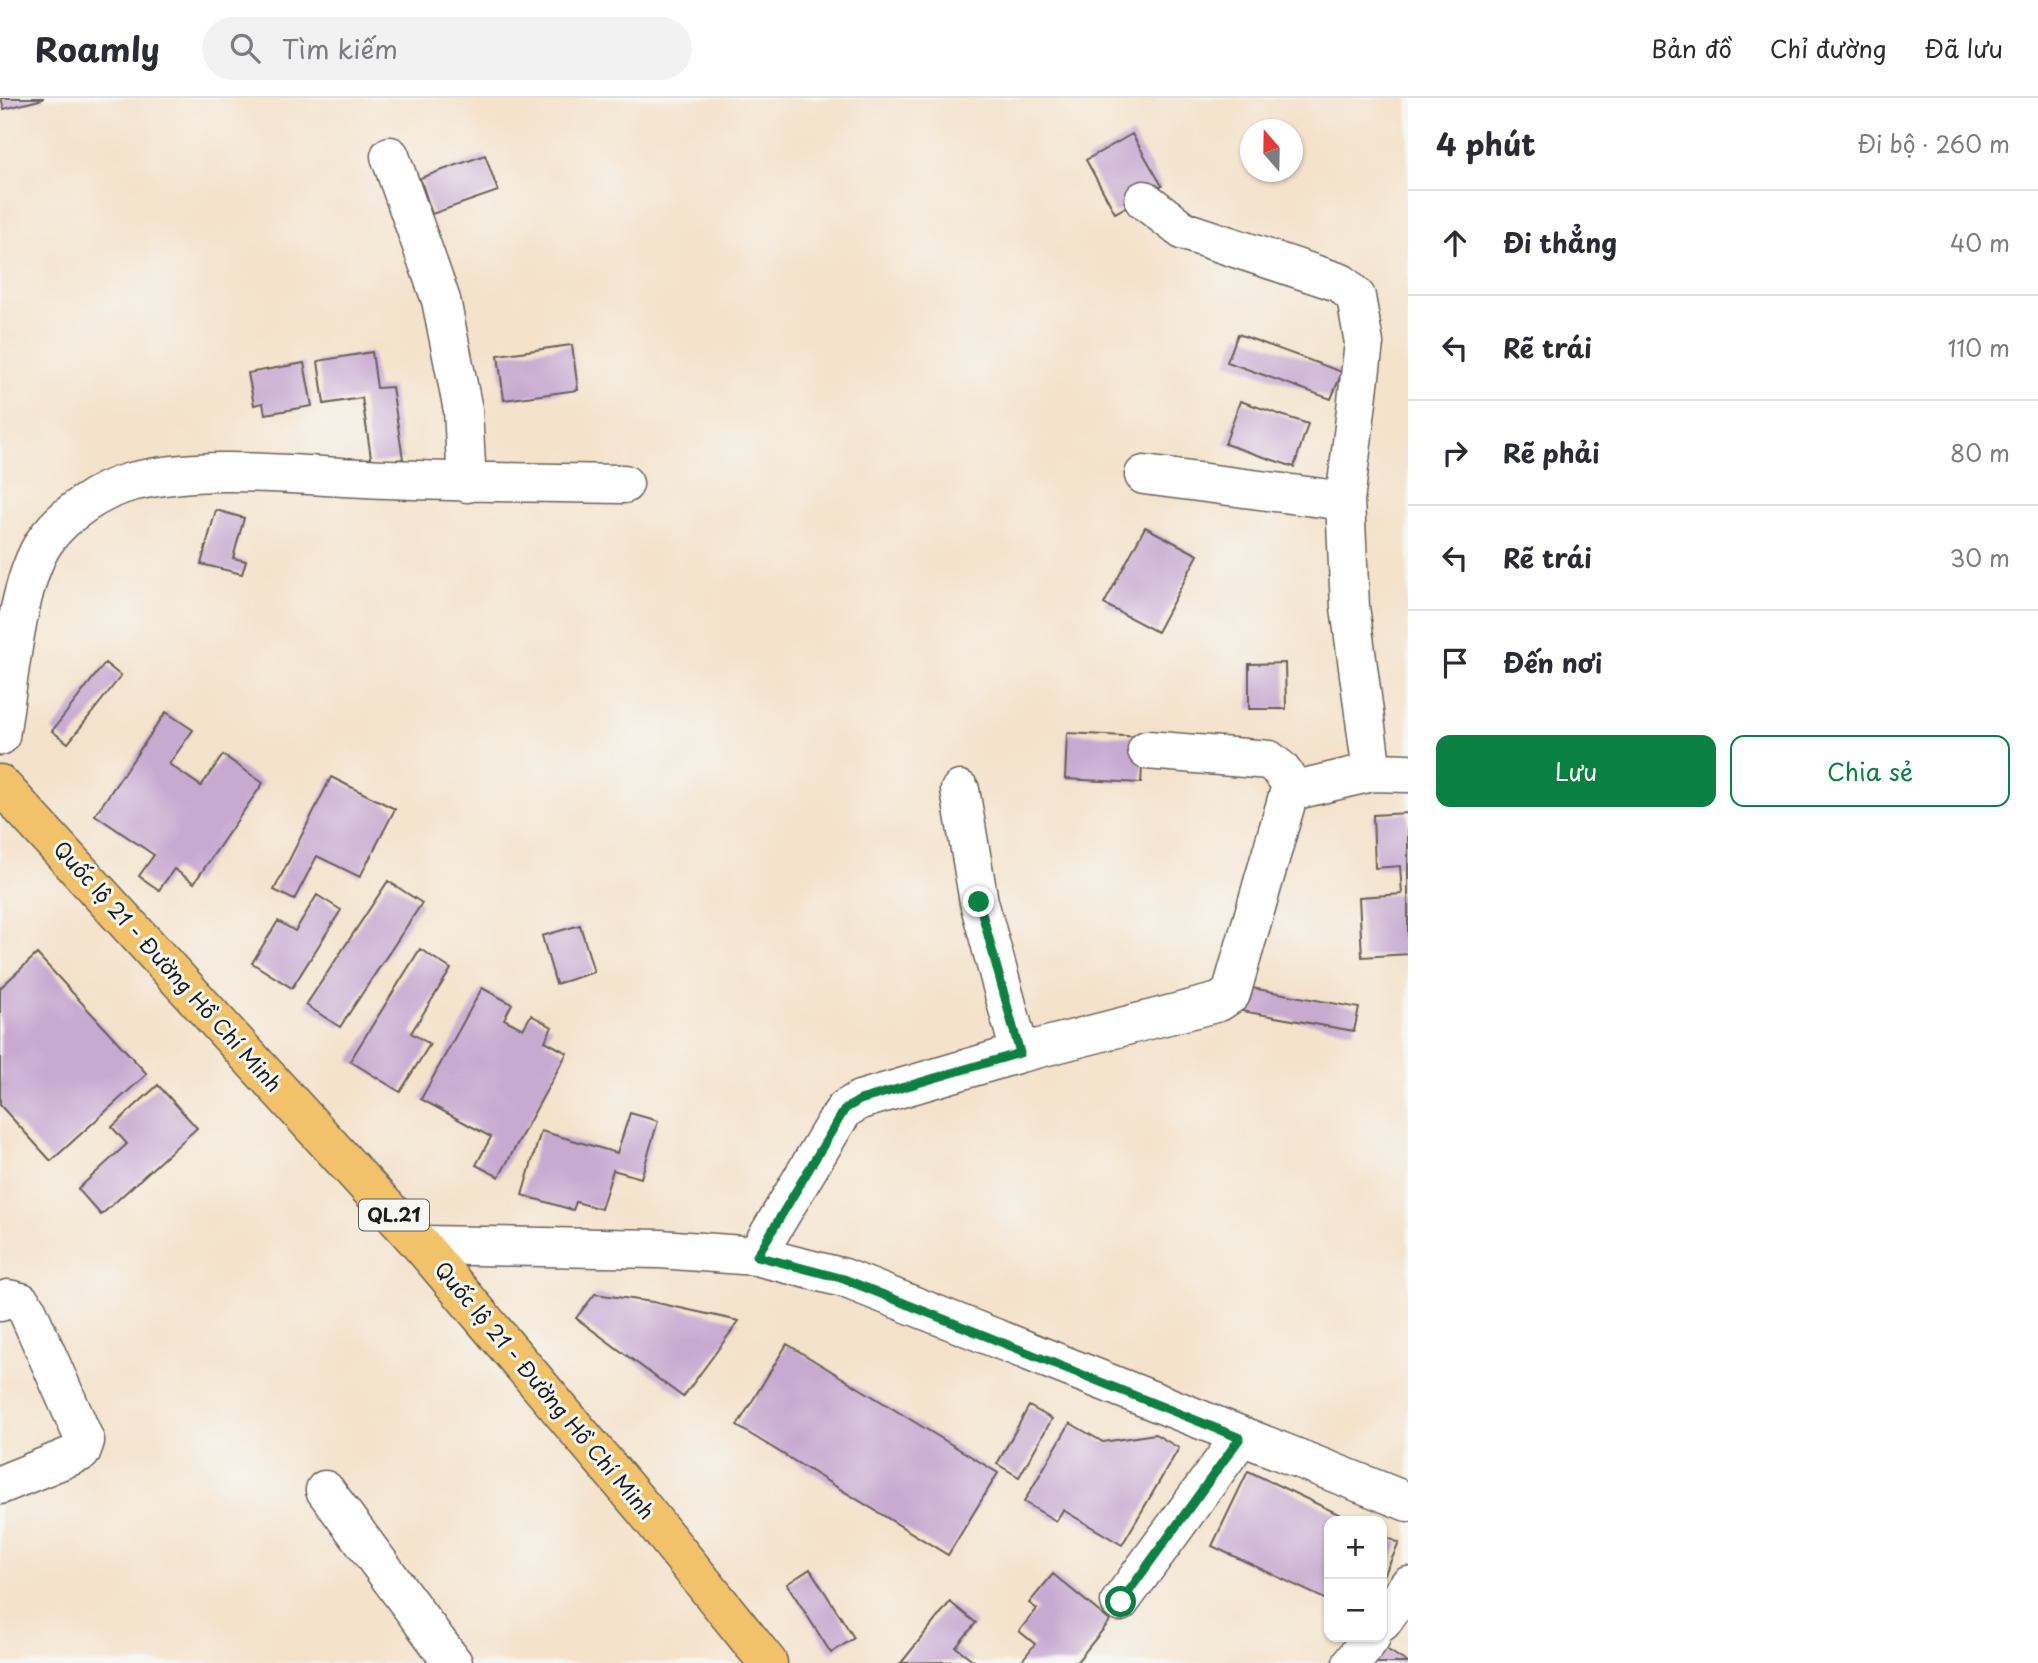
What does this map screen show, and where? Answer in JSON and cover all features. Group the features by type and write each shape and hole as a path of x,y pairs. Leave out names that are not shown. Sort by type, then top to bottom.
{"highway":[{"name":"Quốc lộ 21 - Đường Hồ Chí Minh","path":"0,784 421,1245 643,1508 768,1663"}],"street":[{"path":"390,156 441,300 463,410 467,483"},
{"path":"757,1256 845,1109 860,1100 1020,1053 1219,1002 1231,994 1284,805 1296,790 1390,772 1349,607 1345,501 1364,343 1356,297 1342,283 1184,231 1144,200"},
{"path":"0,736 27,576 45,540 71,514 100,495 129,483 177,474 237,473 467,483 624,484"},
{"path":"1144,475 1345,501"},
{"path":"1147,750 1269,760 1280,769 1296,790"},
{"path":"960,790 979,902 1020,1053"},
{"path":"421,1245 660,1249 757,1256 844,1279 1240,1438 1408,1502"},
{"path":"0,1302 8,1298 21,1301 28,1312 85,1441 80,1452 0,1485"},
{"path":"1121,1602 1240,1438"},
{"path":"325,1489 453,1663"},
{"path":"1387,1615 1408,1586"},
{"path":"1352,1663 1367,1642"}],"building":[{"path":"1,98 43,98 43,99 4,109"},
{"path":"1132,134 1162,186 1115,213 1086,160"},
{"path":"485,155 498,191 432,214 420,178"},
{"path":"1238,334 1342,372 1331,399 1227,362"},
{"path":"572,345 578,390 504,400 498,355"},
{"path":"372,352 377,388 392,387 403,459 372,464 362,398 324,404 318,361"},
{"path":"304,363 312,406 265,414 263,403 254,405 248,373"},
{"path":"1240,401 1308,424 1294,467 1225,444"},
{"path":"216,510 244,518 233,558 246,561 242,574 201,564"},
{"path":"1145,527 1198,555 1157,632 1104,604"},
{"path":"105,663 121,676 68,743 52,731"},
{"path":"1285,663 1286,709 1249,709 1249,664"},
{"path":"166,712 193,730 169,764 201,786 223,755 263,783 194,883 174,869 159,890 139,876 154,855 95,815"},
{"path":"1067,733 1144,737 1141,783 1065,779"},
{"path":"331,777 395,809 360,877 317,856 294,900 274,890"},
{"path":"1408,813 1408,954 1362,957 1359,897 1402,894 1400,866 1375,868 1373,815"},
{"path":"388,881 422,903 340,1027 306,1005"},
{"path":"317,895 341,910 292,988 252,963 278,921 295,931"},
{"path":"580,925 594,972 556,984 542,936"},
{"path":"420,949 451,969 411,1033 430,1044 400,1092 350,1061"},
{"path":"37,954 147,1074 51,1161 0,1105 0,988"},
{"path":"1241,986 1359,1008 1354,1031 1236,1010"},
{"path":"482,988 512,1004 504,1019 523,1029 531,1015 552,1027 545,1041 567,1053 499,1177 476,1165 491,1137 421,1099"},
{"path":"158,1085 197,1128 101,1215 78,1189 127,1144 112,1127"},
{"path":"630,1113 658,1121 641,1178 613,1170 601,1209 576,1202 573,1210 522,1195 541,1131 617,1153"},
{"path":"595,1294 653,1302 739,1321 683,1397 576,1318"},
{"path":"787,1344 998,1473 948,1555 737,1426"},
{"path":"1029,1406 1052,1419 1019,1477 997,1464"},
{"path":"1070,1423 1103,1442 1155,1434 1179,1448 1122,1545 1063,1510 1056,1521 1024,1502"},
{"path":"1248,1471 1342,1516 1324,1516 1324,1599 1212,1546"},
{"path":"1387,1537 1399,1543 1387,1569"},
{"path":"810,1569 854,1638 831,1653 787,1584"},
{"path":"1053,1574 1110,1621 1076,1663 1020,1663 1035,1644 1019,1631 1037,1609 1029,1603"},
{"path":"950,1602 976,1623 956,1647 974,1661 901,1663"},
{"path":"1377,1643 1408,1663 1363,1663"}],"route":[{"path":"979,902 1020,1053 860,1100 845,1109 757,1256 844,1279 1240,1438 1121,1602"}]}
